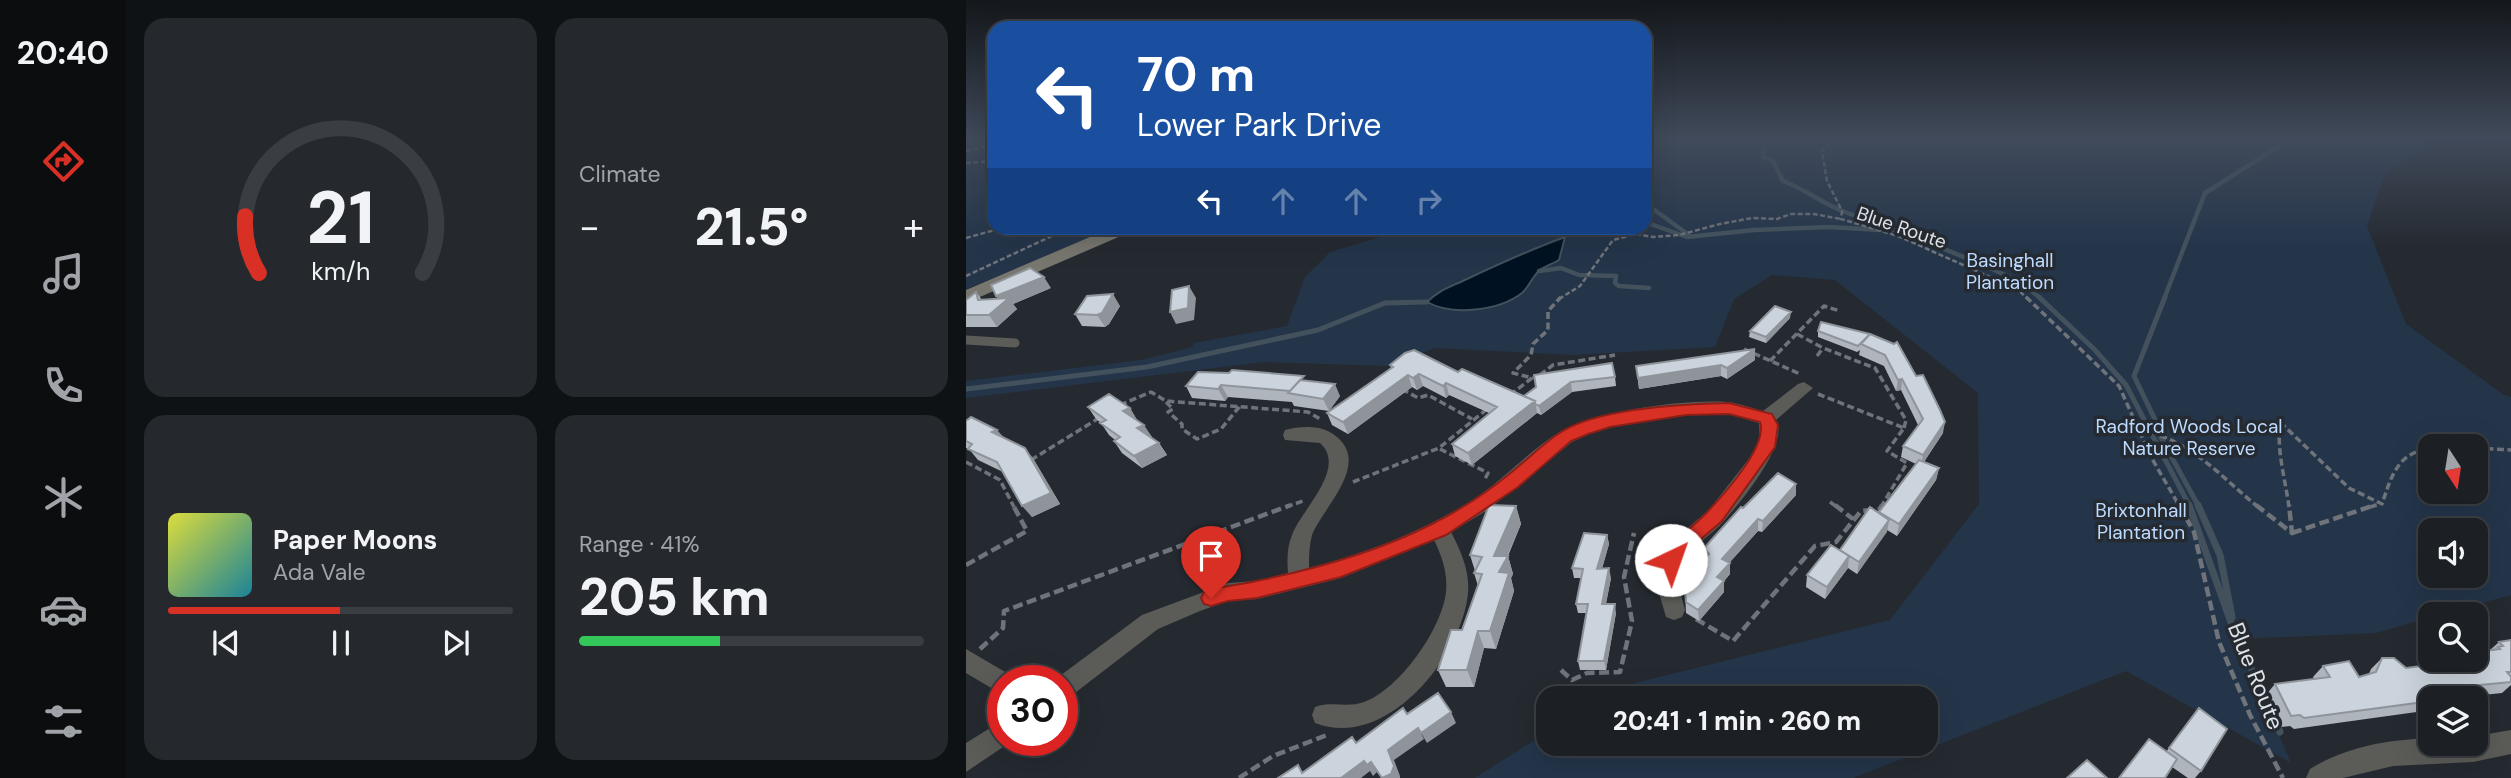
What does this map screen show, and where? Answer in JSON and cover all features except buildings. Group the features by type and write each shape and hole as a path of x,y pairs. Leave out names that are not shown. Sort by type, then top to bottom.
{"street":[{"path":"966,297 1108,235"},
{"path":"1766,418 1801,385"},
{"path":"1078,676 1150,622 1216,596 1257,590 1341,569 1439,529 1512,482 1565,437 1609,421 1686,409 1729,408 1766,418 1770,425 1769,443 1755,465 1716,516 1678,548 1664,572 1673,608"},
{"path":"1292,435 1317,433 1327,436 1336,450 1339,466 1303,533 1297,552 1299,578"},
{"path":"1324,715 1353,716 1372,712 1401,692 1424,666 1449,622 1457,596 1451,552 1439,529"},
{"path":"966,660 987,674"},
{"path":"2319,778 2329,770 2374,757 2511,742"},
{"path":"966,759 987,744"}],"lane":[{"path":"966,340 1015,343"}],"path":[{"name":"Blue Route","path":"1826,174 1841,207 1841,217 1898,236 2017,289 2119,386 2151,457 2194,532 2219,642 2250,715 2283,778"},
{"path":"1532,378 1513,373 1531,355 1533,344 1548,330 1550,323 1546,318 1554,302 1580,286 1613,240 1623,235 1679,235 1752,218 1777,219 1791,214 1841,217"},
{"path":"966,238 987,232"},
{"path":"966,276 1057,235"},
{"path":"1770,361 1824,306 1840,311"},
{"path":"1673,608 1733,641 1815,546 1836,542 1861,511 1880,509 1908,463 1887,451 1904,429 1906,420 1875,368 1823,348 1797,334"},
{"path":"1817,356 1823,348"},
{"path":"1744,349 1770,361 1801,385 1904,429"},
{"path":"1506,398 1553,365 1615,355"},
{"path":"1398,387 1418,398 1428,395 1472,419"},
{"path":"1118,405 1150,392 1166,401 1173,409 1168,412 1182,424 1182,429 1197,439 1221,429 1240,407"},
{"path":"1166,401 1308,411 1328,423 1317,433"},
{"path":"966,660 1003,628 1004,611 1439,448 1472,419 1495,405"},
{"path":"1029,461 1107,412"},
{"path":"2292,533 2284,465 2277,437 2281,423 2349,488 2382,504"},
{"path":"2140,430 2179,441 2200,454 2245,496 2292,533"},
{"path":"1439,448 1488,473 1472,509"},
{"path":"2382,504 2396,463 2418,449"},
{"path":"2488,449 2511,450"},
{"path":"966,462 1000,480 1027,531 966,565"},
{"path":"1000,480 1008,475"},
{"path":"1830,502 1854,520"},
{"path":"2292,533 2382,504"},
{"path":"1562,670 1572,680 1587,673 1620,672 1632,621 1624,577 1634,533"},
{"path":"1238,778 1273,756 1347,727 1353,716"}],"green space":[{"path":"966,174 987,174 987,235 1101,235 966,289"},
{"name":"Radford Woods Local Nature Reserve","path":"1652,174 2384,174 2367,226 2406,324 2504,395 2511,397 2511,595 2485,602 2418,602 2418,621 2376,633 2238,639 2291,763 2126,671 1938,745 1938,686 1623,686 1890,620 1979,504 1978,393 1835,280 1772,275 1734,299 1715,347 1573,355 1435,348 1389,366 1264,362 966,398 966,381 1141,360 1193,347 1194,343 1287,326 1305,277 1330,252 1387,235 1652,235"},
{"name":"Radford Woods Local Nature Reserve","path":"1536,739 1536,756 1909,756 1853,778 1475,778"}],"shaded area":[{"path":"1565,237 1559,260 1541,269 1524,291 1512,299 1475,310 1449,309 1427,302 1447,288"}],"waterway":[{"path":"1780,174 1783,181 1837,209 1886,227"},
{"path":"2164,299 2205,193 2235,174"},
{"path":"1652,209 1689,235"},
{"path":"1652,224 1687,237 1754,230 1829,227 1880,230 1886,227"},
{"path":"1886,227 1996,271 2015,280 2041,299"},
{"path":"1539,271 1561,268 1579,275 1616,276 1615,283 1619,286 1649,288"},
{"path":"2039,297 2095,350 2126,385 2189,505"},
{"path":"2159,428 2134,376 2165,297"},
{"path":"966,389 1147,367 1318,330 1385,303 1427,302"},
{"path":"2160,436 2198,506"},
{"path":"2189,505 2237,639"},
{"path":"2198,506 2220,555 2232,617"},
{"path":"2237,637 2280,732"}],"route":[{"path":"1211,598 1257,590 1341,569 1439,529 1479,506 1565,437 1582,429 1609,421 1686,409 1729,408 1766,418 1770,425 1769,443 1755,465 1716,516 1678,548 1671,560"}],"park label":[{"name":"Basinghall Plantation","path":"2010,271"},
{"name":"Brixtonhall Plantation","path":"2141,521"}]}
